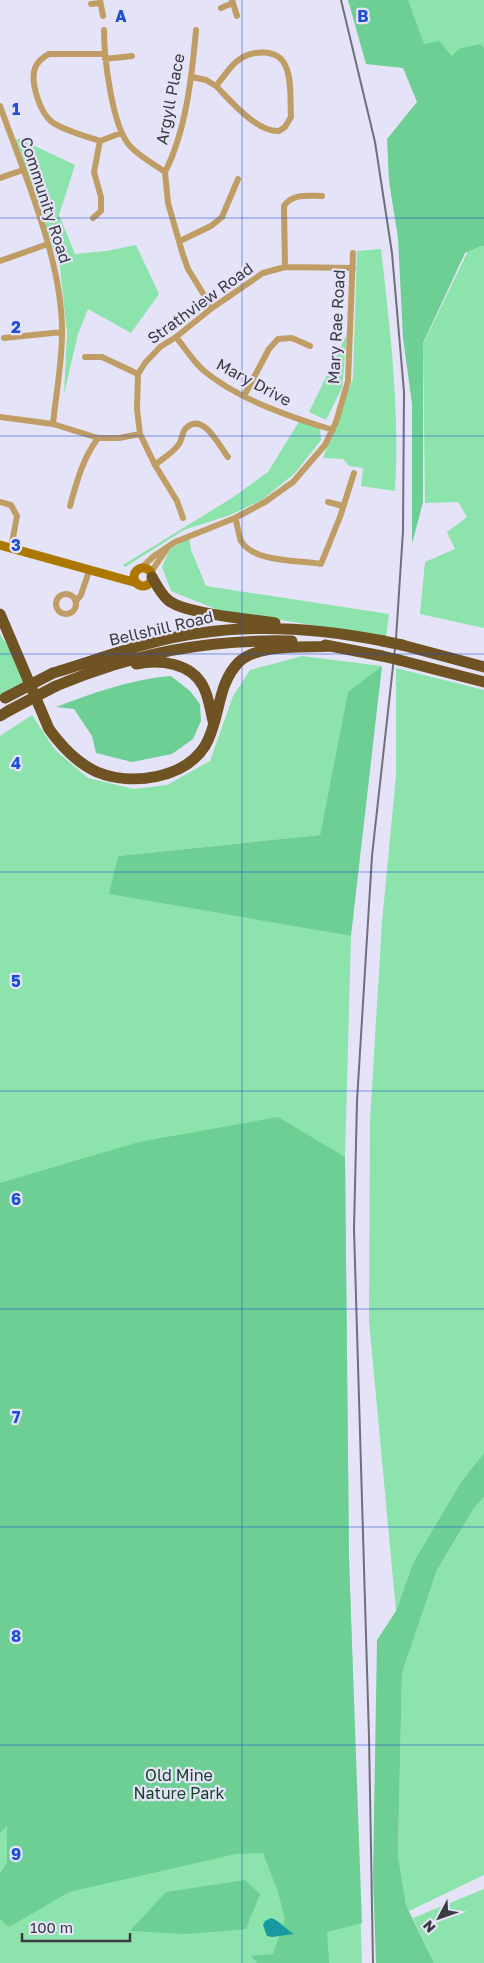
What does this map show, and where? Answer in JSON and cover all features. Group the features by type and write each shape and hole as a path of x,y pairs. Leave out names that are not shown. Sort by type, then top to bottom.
{"highway":[{"path":"151,575 161,593 170,602 206,613 343,633"},
{"path":"0,615 49,730 68,753 97,772 121,778 142,779 177,770 191,759 204,746 214,725 228,676 240,662 252,654 265,649 331,646"},
{"name":"Bellshill Road","path":"2,700 53,673 161,641 200,633 278,628 343,633 402,645 484,667"},
{"name":"Bellshill Road","path":"0,716 56,686 86,673 150,654 202,644 249,640 292,641 331,646 399,660 484,682"},
{"path":"86,673 149,661 183,667 195,675 202,684 214,725"}],"main road":[{"path":"0,546 145,586 150,583 151,575 145,569 118,578"},
{"path":"137,584 135,578 139,570"}],"street":[{"path":"91,4 100,1 103,16"},
{"path":"221,8 232,2 237,16"},
{"path":"104,30 105,56 121,133 130,147 165,172 168,203 188,270 212,308"},
{"name":"Argyll Place","path":"165,172 178,140 192,77 196,30"},
{"path":"192,77 206,80 216,86 241,111 268,130 279,131 291,117 289,76 283,60 279,56 265,52 248,54 237,61 216,86"},
{"path":"121,133 100,141 54,124 46,117 39,104 34,78 38,63 49,54 132,56"},
{"name":"Community Road","path":"0,106 48,244 59,302 62,332 53,424"},
{"path":"93,218 101,211 101,197 94,172 100,141"},
{"path":"0,178 23,170"},
{"path":"180,241 211,226 222,216 238,178"},
{"path":"285,267 284,206 291,199 298,196 322,196"},
{"path":"0,260 48,244"},
{"name":"Mary Rae Road","path":"139,570 154,556 175,542 235,518 265,502 293,482 315,457 333,430 348,381 354,253"},
{"name":"Strathview Road","path":"138,374 151,355 212,308 263,273 285,267 353,268"},
{"path":"4,338 62,332"},
{"name":"Mary Drive","path":"176,337 202,369 217,381 244,396 300,420 333,430"},
{"path":"244,396 269,349 278,339 292,338 310,346"},
{"path":"86,357 102,357 138,374 137,409 140,434 155,465 177,501 183,518"},
{"path":"0,418 53,424 98,438 119,438 140,434"},
{"path":"155,465 179,444 184,430 193,424 208,428 228,457"},
{"path":"70,506 79,472 89,450 98,438"},
{"path":"235,518 241,540 255,554 321,564 354,473"},
{"path":"0,502 11,505 17,516 11,548"},
{"path":"328,502 343,506"},
{"name":"Mary Rae Road","path":"151,575 166,549"},
{"path":"76,601 81,595 88,571"}],"green space":[{"path":"348,0 408,0 424,44 439,41 452,56 459,49 480,44 484,48 484,246 465,253 423,343 423,502 412,544 412,404 403,338 398,238 389,181 387,139 417,102 403,68 366,64"},
{"path":"404,0 484,0 484,628 420,614 425,562 455,549 447,532 467,517 458,502 425,503 423,344 469,249"},
{"path":"20,139 75,165 59,215 75,254 106,251 136,245 159,294 131,333 88,309 78,334 64,394 67,333 60,268 15,140"},
{"path":"381,249 391,339 395,399 395,491 361,486 363,468 349,466 343,459 323,458 353,378 357,251"},
{"path":"347,334 342,388 326,420 309,412"},
{"path":"300,420 320,428 321,440 295,473 262,500 230,515 184,530 125,567 123,565 232,498 268,472"},
{"path":"189,538 191,550 206,586 389,614 386,637 218,610 171,591 162,567 170,549"},
{"path":"0,634 30,681 0,700"},
{"name":"Old Mine Nature Park","path":"302,656 382,666 348,693 320,835 118,856 110,894 351,936 345,1157 349,1559 362,1963 0,1963 0,736 32,715 55,750 88,778 134,789 167,785 210,761 233,696 250,670"},
{"path":"382,666 351,936 109,894 118,856 320,835 348,692"},
{"path":"396,668 484,690 484,1453 461,1482 413,1563 396,1611 369,1321 370,1121 382,922 396,776"},
{"path":"171,676 190,691 200,704 201,721 193,739 172,754 132,762 96,753 92,736 74,709 56,707 127,683"},
{"name":"Old Mine Nature Park","path":"278,1117 345,1157 349,1559 362,1923 327,1932 329,1963 257,1963 251,1956 273,1954 285,1919 278,1892 263,1853 236,1854 69,1892 9,1927 0,1919 0,1874 7,1862 7,1826 0,1833 0,1183 139,1142"},
{"path":"484,1453 484,1497 474,1508 437,1570 402,1673 398,1855 406,1905 434,1963 376,1963 373,1876 377,1640 396,1611 413,1563 461,1482"},
{"path":"484,1497 484,1875 409,1911 406,1905 398,1855 402,1673 437,1570 474,1508"},
{"path":"245,1880 260,1894 246,1929 188,1934 130,1931 166,1892"},
{"path":"484,1889 484,1963 434,1963 413,1918"}],"water":[{"path":"271,1918 294,1934 267,1936 263,1925 265,1921"}],"railway":[{"path":"341,0 375,142 392,253 404,392 403,531 396,639 372,856 357,1101 354,1229 369,1737 373,1963"}]}
